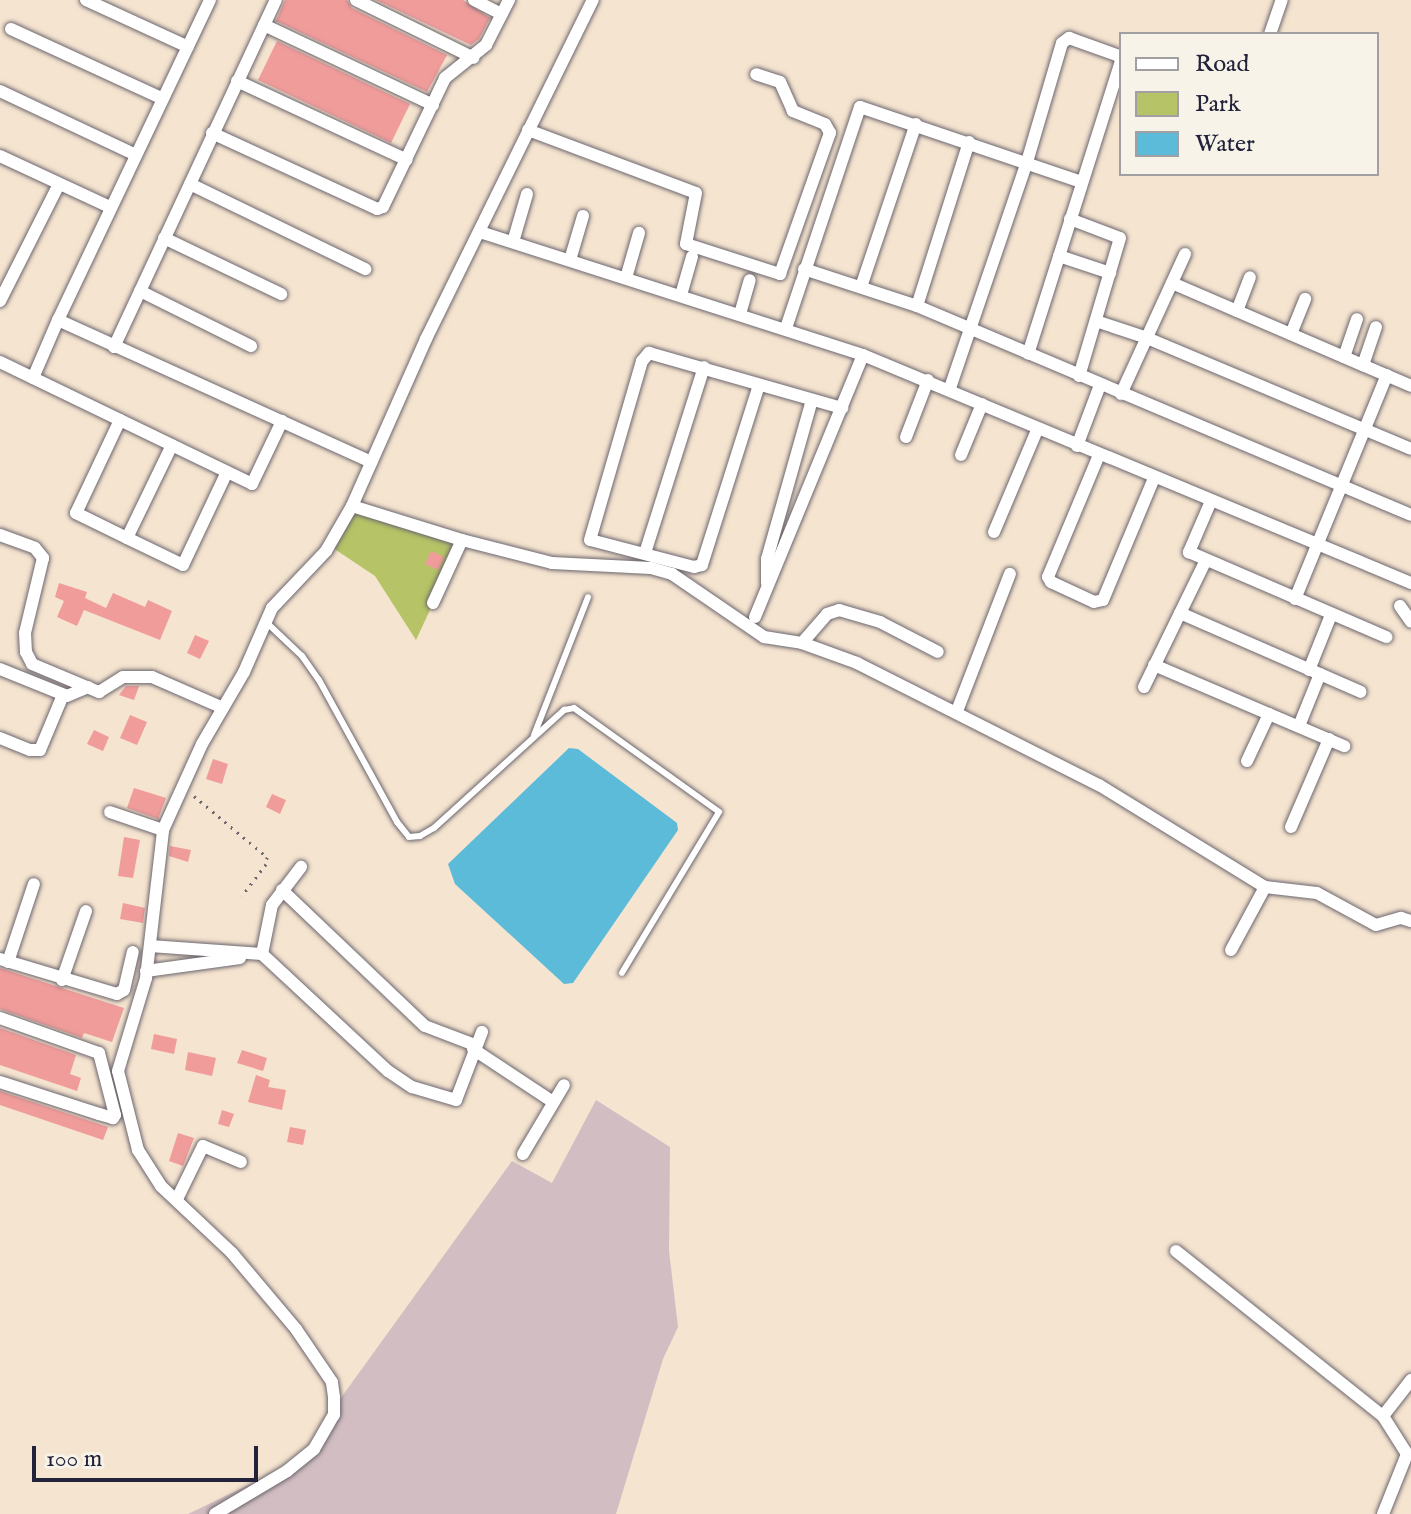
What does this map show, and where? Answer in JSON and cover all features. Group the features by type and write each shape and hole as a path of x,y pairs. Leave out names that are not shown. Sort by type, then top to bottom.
{"street":[{"path":"86,0 188,47"},
{"path":"33,378 110,207 210,0"},
{"path":"114,347 276,0"},
{"path":"356,0 474,58"},
{"path":"474,0 502,14"},
{"path":"212,133 377,209 388,201 445,78 474,58 486,45 509,0"},
{"path":"215,1514 287,1471 314,1449 334,1415 334,1397 332,1382 296,1329 232,1253 161,1186 142,1159 117,1076 146,971 163,830 272,608 326,551 352,506 426,339 593,0"},
{"path":"1271,32 1282,0"},
{"path":"264,25 433,105"},
{"path":"11,29 163,99"},
{"path":"950,388 1027,162 1065,39 1119,56"},
{"path":"1028,354 1119,67"},
{"path":"528,130 696,193 686,244 777,275 784,270 830,133 825,124 793,111 780,82 756,74"},
{"path":"237,81 407,160"},
{"path":"0,91 136,155"},
{"path":"786,328 860,107 1081,182"},
{"path":"861,287 916,124"},
{"path":"917,306 969,142"},
{"path":"0,156 110,207"},
{"path":"0,301 59,184"},
{"path":"190,184 365,269"},
{"path":"513,242 527,194"},
{"path":"570,260 583,216"},
{"path":"1070,219 1120,238 1079,376"},
{"path":"480,232 863,355 950,388 1037,430 1411,583"},
{"path":"626,278 639,233"},
{"path":"164,238 281,294"},
{"path":"1121,394 1185,254"},
{"path":"1059,256 1110,273"},
{"path":"681,295 692,257"},
{"path":"804,269 917,306 1411,515"},
{"path":"1237,311 1250,277"},
{"path":"740,314 750,280"},
{"path":"1172,283 1411,386"},
{"path":"140,291 251,346"},
{"path":"1291,334 1305,299"},
{"path":"1344,357 1357,319"},
{"path":"58,320 371,462"},
{"path":"1096,321 1147,338 1411,449"},
{"path":"1363,365 1376,327"},
{"path":"759,385 702,565 694,567 590,540 642,361 649,353 842,408"},
{"path":"755,617 863,355"},
{"path":"0,362 252,484 282,421"},
{"path":"645,553 704,367"},
{"path":"1295,599 1387,375"},
{"path":"906,437 928,380"},
{"path":"1077,446 1100,385"},
{"path":"768,587 767,559 812,400"},
{"path":"961,455 982,404"},
{"path":"120,420 76,513 127,538 183,565 227,472"},
{"path":"994,532 1037,430"},
{"path":"127,538 172,445"},
{"path":"1099,455 1048,577 1051,582 1094,602 1103,600 1154,478"},
{"path":"1211,501 1189,551 1386,637"},
{"path":"352,506 462,540 552,563 651,568 672,574 764,637 802,643 857,663 957,711 1099,785 1265,887 1317,893 1376,925 1406,920 1411,907"},
{"path":"0,535 35,548 43,558 25,633 28,658 44,670 99,692 123,677 152,677 223,708"},
{"path":"433,603 462,540"},
{"path":"1144,687 1206,560"},
{"path":"957,711 1010,574"},
{"path":"1400,606 1411,622"},
{"path":"802,643 827,614 839,610 880,622 938,652"},
{"path":"1180,613 1361,692"},
{"path":"1299,726 1331,615"},
{"path":"1154,665 1344,746"},
{"path":"0,669 63,695 71,696 88,687"},
{"path":"0,738 30,750 40,750 63,695"},
{"path":"1247,761 1269,714"},
{"path":"1291,827 1329,739"},
{"path":"110,812 163,830"},
{"path":"262,954 267,920 282,890 301,867"},
{"path":"34,884 4,961 62,980 120,994 124,990 133,952"},
{"path":"1231,950 1265,887"},
{"path":"282,890 425,1026 474,1047 553,1102"},
{"path":"62,980 86,911"},
{"path":"150,946 262,954 388,1071 412,1087 456,1100 482,1032"},
{"path":"146,971 262,954"},
{"path":"0,1018 103,1056 115,1115 113,1118 99,1114 0,1082"},
{"path":"523,1154 564,1085"},
{"path":"177,1199 203,1146 241,1162"},
{"path":"1176,1251 1383,1416 1407,1454 1405,1466 1383,1514"},
{"path":"1383,1416 1411,1380"}],"lane":[{"path":"532,739 588,597"},
{"path":"266,622 302,656 319,680 397,822 409,837 420,836 434,828 564,710 574,708 719,812 622,973"}],"path":[{"path":"182,786 265,853 266,864 242,896"}],"shaded area":[{"path":"596,1100 670,1147 669,1251 678,1327 663,1359 616,1514 188,1514 302,1459 330,1413 512,1161 552,1183"}],"green space":[{"path":"355,504 464,537 416,640 375,576 333,548"}],"water":[{"path":"569,748 578,749 677,823 678,830 573,983 564,984 455,884 448,864"}],"building":[{"path":"285,0 347,0 352,8 447,55 427,92 276,21"},
{"path":"376,0 463,0 490,18 479,39 471,45"},
{"path":"277,41 410,104 391,143 258,80"},
{"path":"431,551 444,557 438,570 425,564"},
{"path":"59,583 87,592 85,598 106,608 113,593 145,607 148,600 172,611 160,640 84,610 77,626 57,617 64,601 55,597"},
{"path":"195,635 209,641 200,659 187,653"},
{"path":"126,686 139,686 134,700 119,695"},
{"path":"130,715 147,722 137,745 120,738"},
{"path":"94,730 109,737 103,751 87,744"},
{"path":"213,759 228,764 222,784 206,779"},
{"path":"134,788 166,798 158,819 127,808"},
{"path":"272,794 286,800 280,814 266,807"},
{"path":"124,837 140,840 133,878 118,876"},
{"path":"170,846 191,850 188,862 169,856"},
{"path":"123,903 145,908 143,923 120,919"},
{"path":"0,968 124,1008 112,1042 84,1033 82,1038 0,1009"},
{"path":"0,1028 76,1055 70,1074 81,1078 77,1091 0,1065"},
{"path":"154,1034 177,1039 174,1054 151,1049"},
{"path":"242,1050 267,1058 263,1071 237,1063"},
{"path":"188,1052 216,1058 212,1076 185,1070"},
{"path":"256,1075 270,1080 268,1087 286,1090 282,1110 248,1102"},
{"path":"0,1091 108,1127 103,1140 0,1105"},
{"path":"222,1110 234,1114 229,1127 218,1124"},
{"path":"290,1127 306,1130 303,1145 287,1142"},
{"path":"178,1133 194,1138 183,1166 169,1161"}]}
